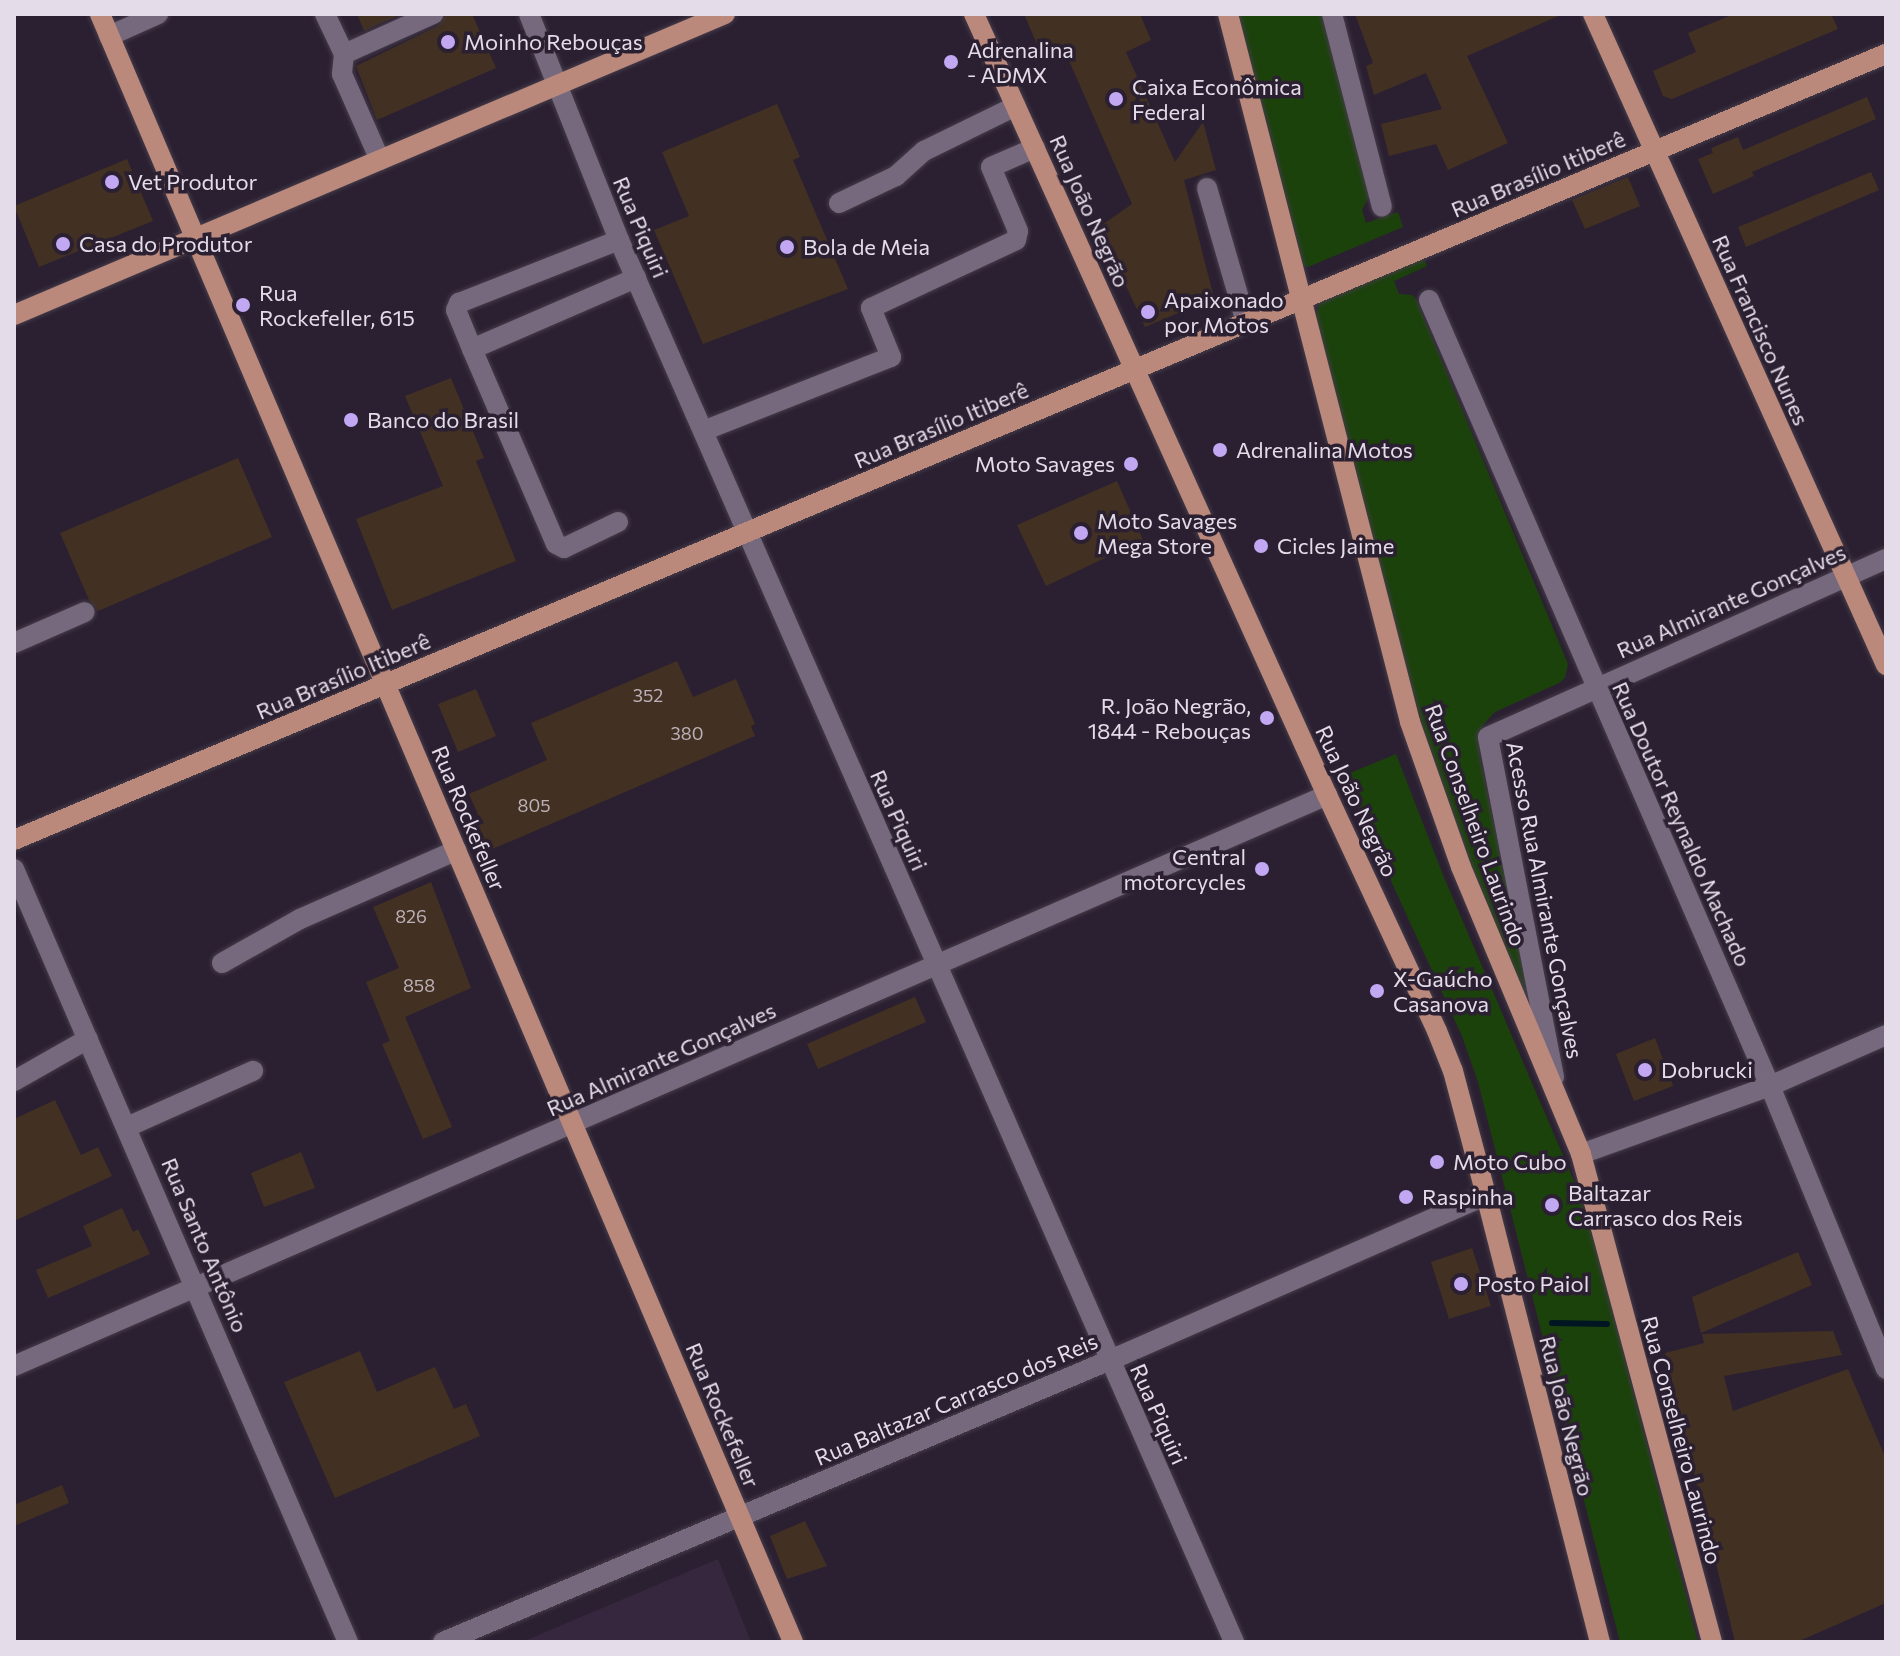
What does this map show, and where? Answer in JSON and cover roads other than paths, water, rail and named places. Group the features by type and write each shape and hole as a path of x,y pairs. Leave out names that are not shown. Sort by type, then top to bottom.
{"main road":[{"name":"Rua Rockefeller","path":"100,14 793,1642"},
{"path":"14,315 725,14"},
{"name":"Rua Conselheiro Laurindo","path":"1228,14 1410,722 1461,867 1581,1154 1712,1642"},
{"name":"Rua Francisco Nunes","path":"1593,14 1886,665"},
{"name":"Rua João Negrão","path":"976,15 1453,1071 1600,1642"},
{"name":"Rua Brasílio Itiberê","path":"14,840 1886,54"}],"street":[{"path":"109,36 158,14"},
{"path":"325,14 344,54 342,74 380,160"},
{"path":"344,54 433,14"},
{"name":"Rua Piquiri","path":"529,14 619,240 1234,1642"},
{"path":"1332,14 1382,207"},
{"path":"839,203 896,176 924,151 1016,106"},
{"path":"703,431 891,357 871,308 1016,240 1020,235 991,167 1035,148"},
{"path":"1207,188 1246,322"},
{"path":"618,522 564,548 556,544 456,310 459,303 619,240"},
{"path":"472,349 636,278"},
{"name":"Rua Doutor Reynaldo Machado","path":"1429,300 1770,1086 1886,1369"},
{"name":"Rua Almirante Gonçalves","path":"1596,687 1886,559"},
{"path":"14,643 85,612"},
{"name":"Acesso Rua Almirante Gonçalves","path":"1557,1093 1488,737 1596,687"},
{"name":"Rua Almirante Gonçalves","path":"14,1366 1327,795"},
{"path":"222,963 300,919 457,850"},
{"name":"Rua Santo Antônio","path":"14,869 348,1642"},
{"path":"1581,1154 1770,1086 1886,1035"},
{"path":"14,1081 88,1039"},
{"path":"127,1127 253,1071"},
{"name":"Rua Baltazar Carrasco dos Reis","path":"443,1642 1110,1360 1486,1195"}],"waterway":[{"path":"1552,1323 1607,1324"}],"place":[{"name":"Moinho Rebouças","path":"448,42"},
{"name":"Adrenalina - ADMX","path":"951,62"},
{"name":"Caixa Econômica Federal","path":"1116,99"},
{"name":"Vet Produtor","path":"112,182"},
{"name":"Casa do Produtor","path":"63,244"},
{"name":"Bola de Meia","path":"787,247"},
{"name":"Rua Rockefeller, 615","path":"243,305"},
{"name":"Apaixonado por Motos","path":"1148,312"},
{"name":"Banco do Brasil","path":"351,420"},
{"name":"Adrenalina Motos","path":"1220,450"},
{"name":"Moto Savages","path":"1131,464"},
{"name":"Moto Savages Mega Store","path":"1081,533"},
{"name":"Cicles Jaime","path":"1261,546"},
{"name":"R. João Negrão, 1844 - Rebouças","path":"1267,718"},
{"name":"Central motorcycles","path":"1262,869"},
{"name":"X-Gaúcho Casanova","path":"1377,991"},
{"name":"Dobrucki","path":"1645,1070"},
{"name":"Moto Cubo","path":"1437,1162"},
{"name":"Raspinha","path":"1406,1197"},
{"name":"Baltazar Carrasco dos Reis","path":"1552,1205"},
{"name":"Posto Paiol","path":"1461,1284"}]}
